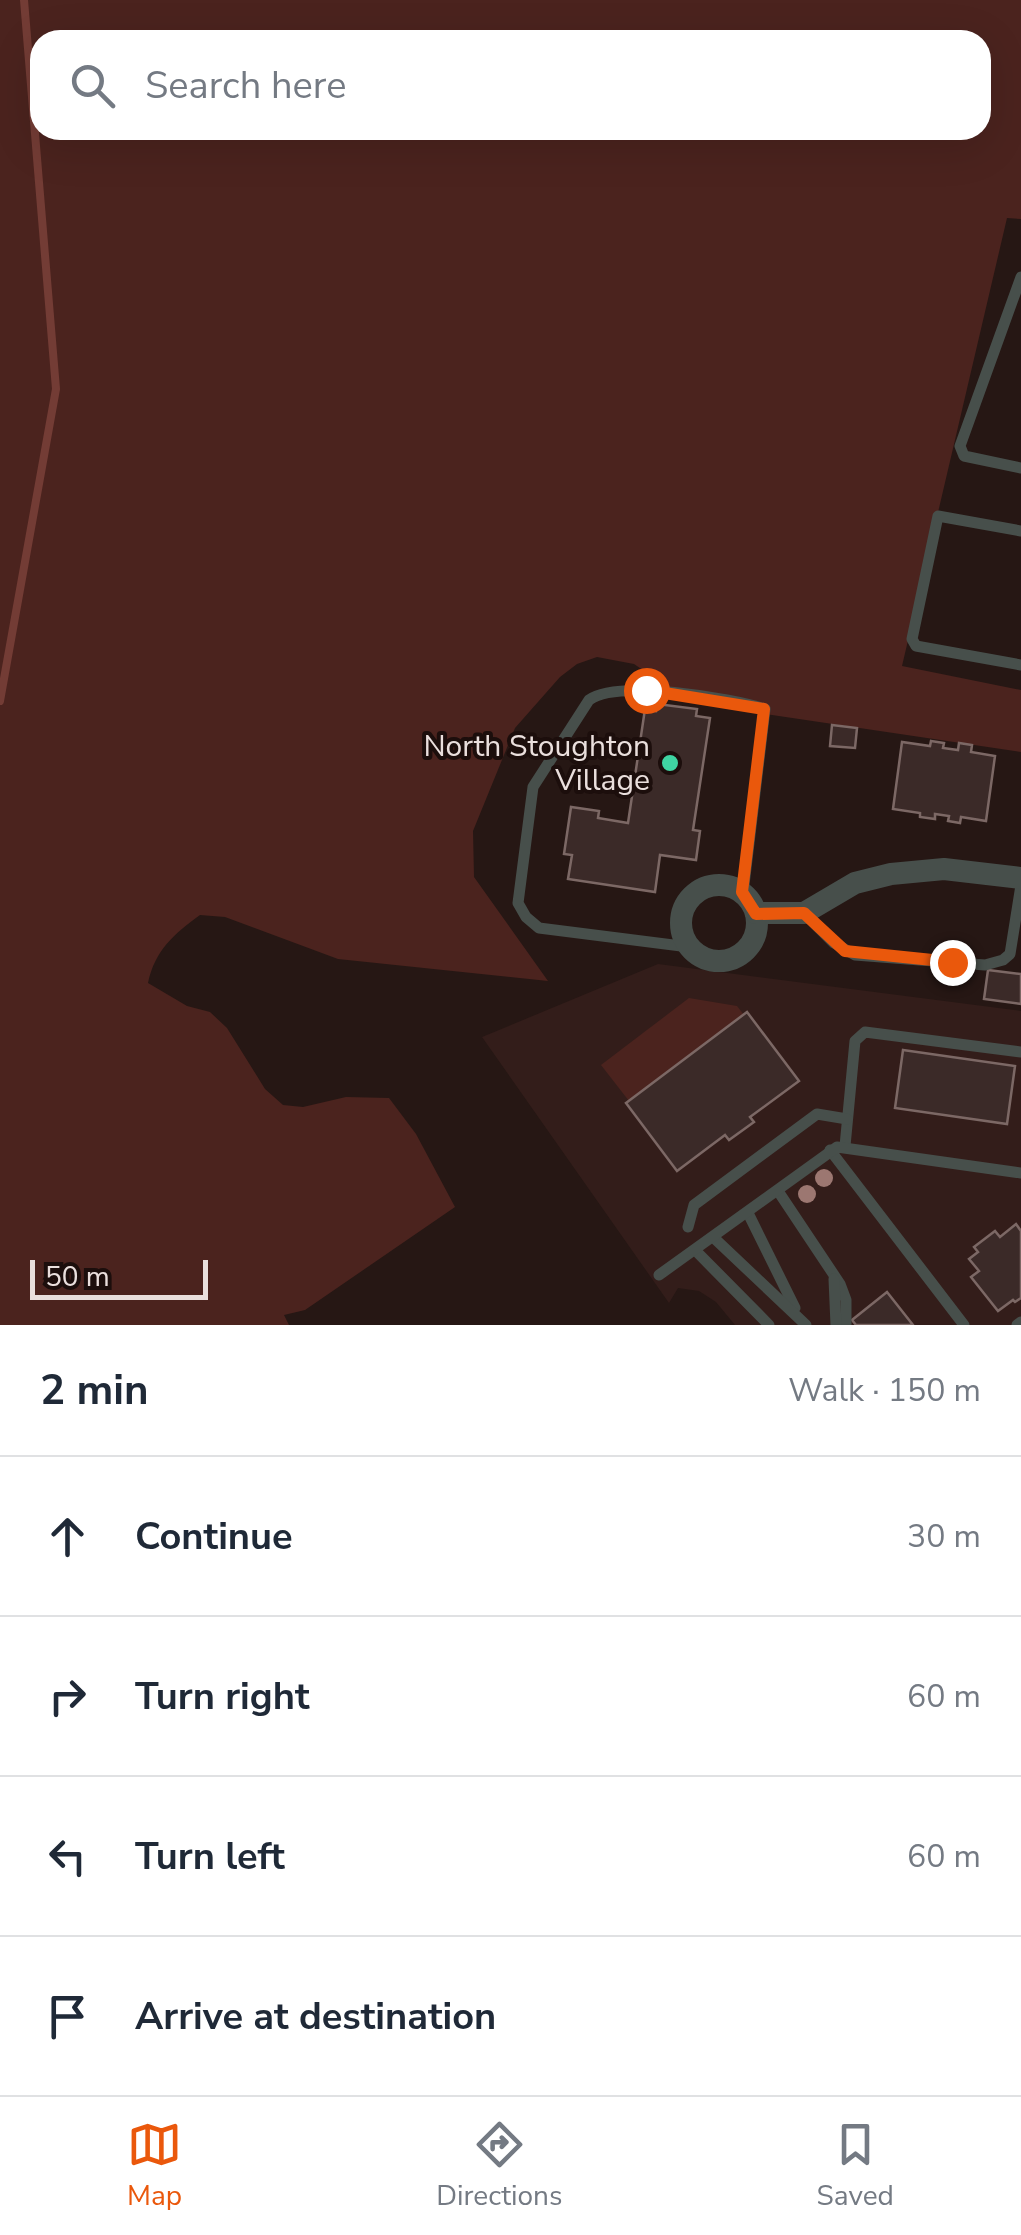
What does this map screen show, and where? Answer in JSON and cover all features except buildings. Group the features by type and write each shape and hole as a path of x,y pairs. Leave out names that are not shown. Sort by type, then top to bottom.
{"street":[{"path":"756,914 804,913 855,883 891,874 944,870 1021,881"},
{"path":"719,884 742,892 756,914 754,939 736,957 711,960 690,947 681,924 682,912 696,892 719,884"}],"lane":[{"path":"1021,277 960,446 964,456 1021,468"},
{"path":"1021,531 938,516 912,639 916,646 1021,665"},
{"path":"690,947 540,928 526,918 518,903 532,787 598,693 631,689 764,709 742,892"},
{"path":"804,913 834,943 855,954 994,964 1010,954 1021,881"},
{"path":"845,1146 855,1041 865,1032 1021,1052"},
{"path":"688,1226 694,1204 817,1114 848,1118"},
{"path":"659,1275 830,1150 845,1146 1021,1173"},
{"path":"830,1150 964,1325"},
{"path":"778,1191 844,1294 846,1325"},
{"path":"748,1213 803,1321"},
{"path":"714,1238 803,1321"},
{"path":"696,1250 768,1325"},
{"path":"832,1274 836,1325"}],"shaded area":[{"path":"0,0 1021,0 1021,219 1007,218 902,666 1021,690 1021,752 705,705 687,700 634,664 597,657 577,664 560,677 515,728 473,831 474,877 548,981 338,959 225,917 200,915 182,929 155,961 148,983 187,1006 210,1012 227,1028 265,1089 283,1105 303,1107 346,1097 389,1098 416,1134 455,1207 305,1310 284,1315 289,1325 0,1325"},
{"path":"658,964 1021,1011 1021,1325 735,1325 716,1302 699,1291 678,1288 669,1303 482,1037"},
{"path":"689,998 737,1006 744,1015 629,1101 601,1065"}],"waterway":[{"path":"24,0 30,73"},
{"path":"0,701 56,389 36,140"}],"place":[{"name":"North Stoughton Village","path":"670,763"}],"route":[{"path":"646,690 764,709 742,892 756,914 804,913 834,943 855,954 952,962"}]}
